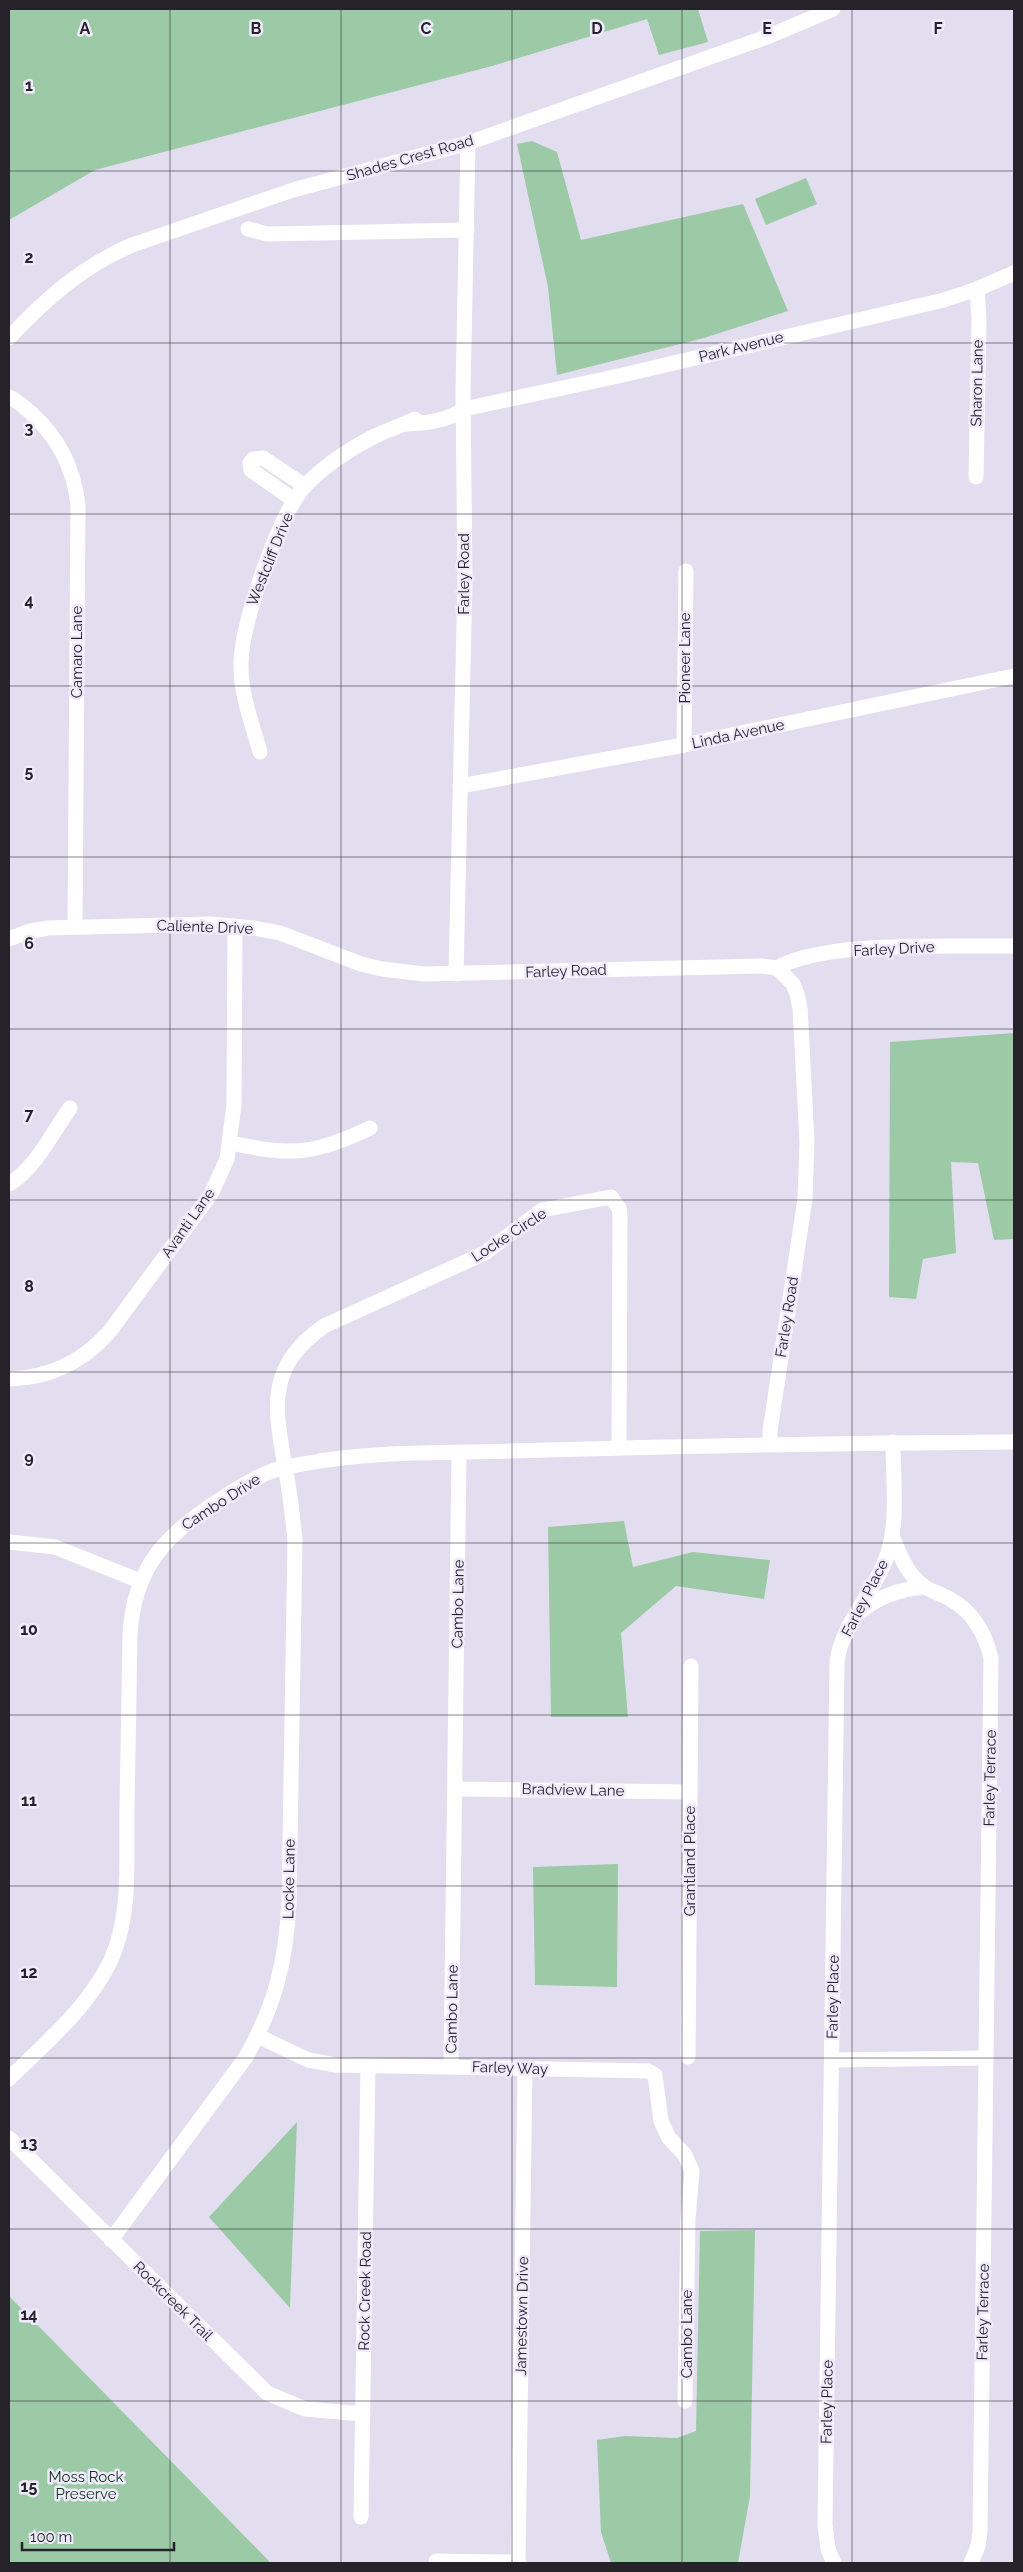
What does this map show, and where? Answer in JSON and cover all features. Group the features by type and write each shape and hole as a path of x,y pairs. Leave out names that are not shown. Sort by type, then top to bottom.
{"street":[{"name":"Shades Crest Road","path":"9,338 44,302 77,275 126,248 293,190 468,142 767,37 833,9"},
{"name":"Farley Road","path":"468,142 464,409 465,582 456,974 761,966 777,968 793,984 800,1008 807,1141 805,1199 771,1421 770,1443"},
{"path":"248,229 267,234 467,230"},
{"name":"Park Avenue","path":"464,409 614,377 926,304 977,289 1014,273"},
{"name":"Sharon Lane","path":"976,477 979,319 977,289"},
{"name":"Camaro Lane","path":"11,395 42,424 64,455 76,486 78,506 75,926"},
{"name":"Westcliff Drive","path":"260,752 242,682 242,647 250,610 285,518 294,500 305,486 354,449 380,434 406,424 448,417 464,409"},
{"path":"294,500 257,476 251,470 250,463 253,459 263,458 305,486"},
{"name":"Pioneer Lane","path":"684,745 686,570"},
{"name":"Linda Avenue","path":"460,786 684,745 1014,676"},
{"name":"Caliente Drive","path":"9,939 30,931 75,926 236,926 280,933 382,969 424,974 456,974"},
{"name":"Avanti Lane","path":"9,1379 32,1377 56,1371 79,1360 102,1339 211,1194 227,1159 231,1143 234,1105 236,926"},
{"name":"Farley Drive","path":"777,968 798,958 861,950 1014,946"},
{"path":"9,1184 22,1175 32,1163 70,1108"},
{"path":"231,1143 279,1152 304,1152 333,1145 370,1128"},
{"name":"Locke Circle","path":"285,1467 278,1428 277,1394 289,1363 302,1344 311,1335 339,1318 484,1253 542,1210 604,1197 611,1197 616,1202 620,1216 619,1448"},
{"name":"Farley Place","path":"834,2563 828,2549 825,2525 837,1662 838,1651 883,1567 893,1538 893,1442"},
{"path":"459,1453 770,1443 1014,1442"},
{"name":"Cambo Drive","path":"9,2078 80,2008 104,1972 119,1934 124,1913 126,1863 130,1634 134,1599 140,1581 163,1544 180,1528 252,1480 285,1467 352,1456 459,1453"},
{"name":"Cambo Lane","path":"451,2066 459,1453"},
{"name":"Locke Lane","path":"111,2240 234,2073 258,2036 277,1990 288,1922 295,1539 285,1467"},
{"name":"Farley Terrace","path":"893,1538 905,1565 925,1587 950,1599 982,1628 991,1658 980,2532 978,2546 971,2563"},
{"path":"9,1542 56,1547 140,1581"},
{"path":"856,1615 876,1599 913,1588 925,1587"},
{"name":"Grantland Place","path":"688,2056 691,1666"},
{"name":"Bradview Lane","path":"456,1789 690,1792"},
{"name":"Farley Way","path":"258,2036 308,2060 336,2065 648,2071"},
{"path":"832,2060 986,2058"},
{"name":"Rock Creek Road","path":"361,2517 368,2066"},
{"name":"Jamestown Drive","path":"518,2562 525,2069"},
{"name":"Cambo Lane","path":"648,2071 655,2075 661,2121 670,2138 684,2155 692,2171 688,2219 685,2401"},
{"name":"Rockcreek Trail","path":"9,2138 267,2393 292,2405 311,2410 363,2414"},
{"path":"436,2561 518,2562"}],"green space":[{"path":"9,9 698,9 708,42 659,55 647,19 492,66 95,170 9,220"},
{"path":"532,141 557,152 581,240 743,204 788,311 704,338 557,375 548,287 517,144"},
{"path":"806,178 817,204 766,225 755,199"},
{"path":"1014,1033 1014,1239 994,1240 978,1163 951,1162 956,1253 923,1259 916,1299 889,1297 890,1042"},
{"path":"624,1521 633,1567 693,1552 770,1560 764,1599 676,1586 621,1633 628,1717 551,1717 548,1527"},
{"path":"618,1864 617,1987 535,1985 533,1867"},
{"path":"297,2122 290,2308 209,2217"},
{"path":"755,2230 750,2496 738,2563 611,2563 601,2532 597,2440 625,2436 677,2438 696,2431 700,2231"},
{"name":"Moss Rock Preserve","path":"9,2296 271,2563 9,2563"}]}
